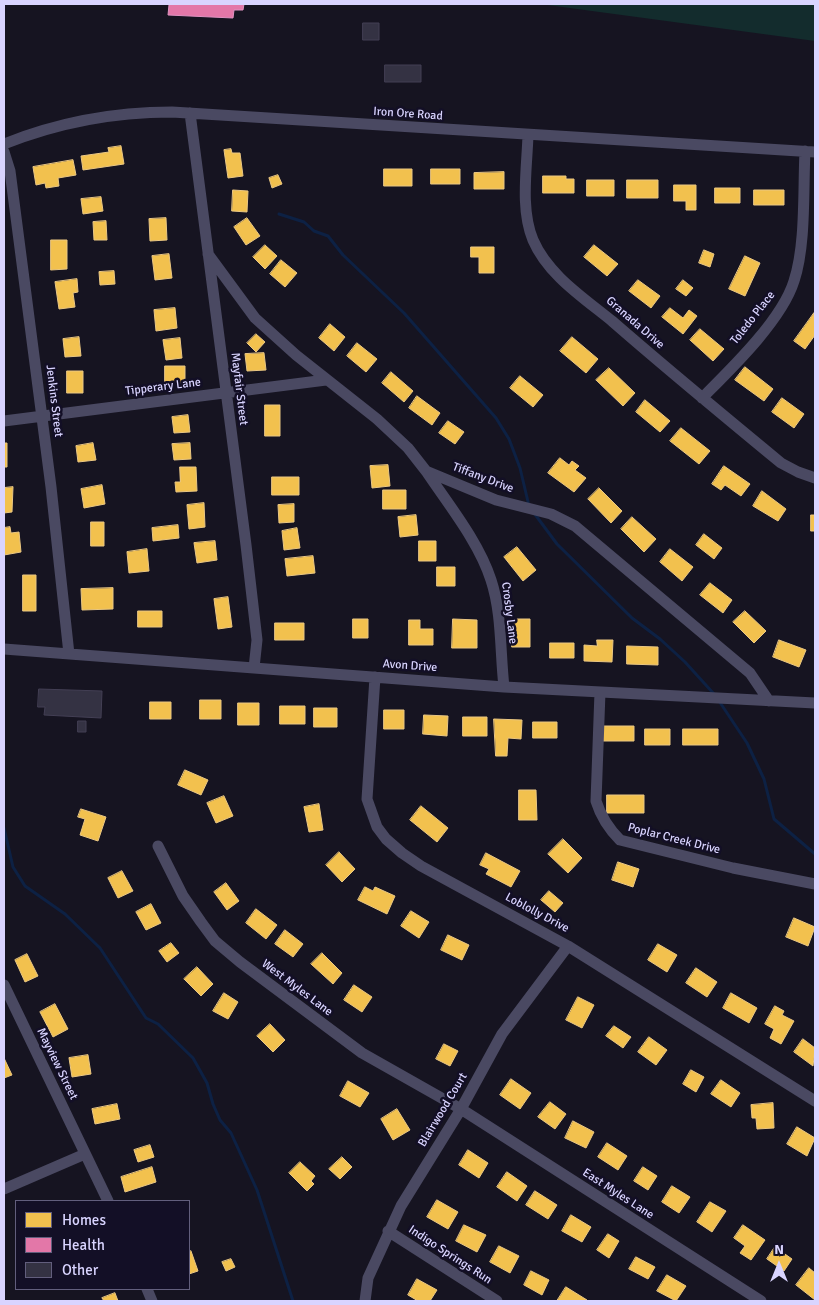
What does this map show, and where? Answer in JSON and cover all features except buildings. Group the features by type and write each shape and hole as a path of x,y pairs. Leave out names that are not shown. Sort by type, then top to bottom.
{"street":[{"name":"Iron Ore Road","path":"4,144 59,125 89,118 137,112 190,113 810,152"},
{"name":"Mayfair Street","path":"190,113 256,640 254,668"},
{"name":"Granada Drive","path":"528,135 526,209 532,237 540,254 561,278 781,463 815,478"},
{"name":"Jenkins Street","path":"4,152 10,171 42,416 69,654"},
{"name":"Toledo Place","path":"702,398 758,336 786,299 794,282 800,246 810,152"},
{"name":"Tiffany Drive","path":"208,254 255,318 326,380 377,419 408,448 426,471 496,500 551,514 575,526 750,673 769,701"},
{"name":"Tipperary Lane","path":"4,420 326,380"},
{"name":"Crosby Lane","path":"426,471 474,543 491,581 496,601 504,687"},
{"name":"Avon Drive","path":"4,650 504,687 815,703"},
{"name":"Loblolly Drive","path":"375,677 366,785 371,814 377,827 386,839 421,866 568,946 815,1101"},
{"name":"Poplar Creek Drive","path":"600,692 596,801 601,816 609,829 620,840 732,868 815,884"},
{"name":"West Myles Lane","path":"158,846 183,896 215,941 240,962 362,1052 461,1109"},
{"name":"Blairwood Court","path":"365,1301 368,1278 401,1206 461,1109 502,1034 568,946"},
{"name":"Mayview Street","path":"4,985 108,1200"},
{"name":"East Myles Lane","path":"461,1109 761,1301"},
{"path":"4,1189 85,1154"},
{"name":"Indigo Springs Run","path":"388,1232 497,1301"}],"green space":[{"path":"540,4 815,4 815,41"}],"waterway":[{"path":"279,214 304,222 314,231 328,236 343,255 404,313 496,418 509,439 520,468 529,506"},
{"path":"534,513 557,544 632,618 660,639 685,662 714,694"},
{"path":"719,701 747,743 764,779 774,819 815,854"},
{"path":"4,828 13,867 25,886 65,914 100,948 146,1018 158,1024 193,1058 207,1083 220,1120 231,1133 257,1190 293,1301"}]}
